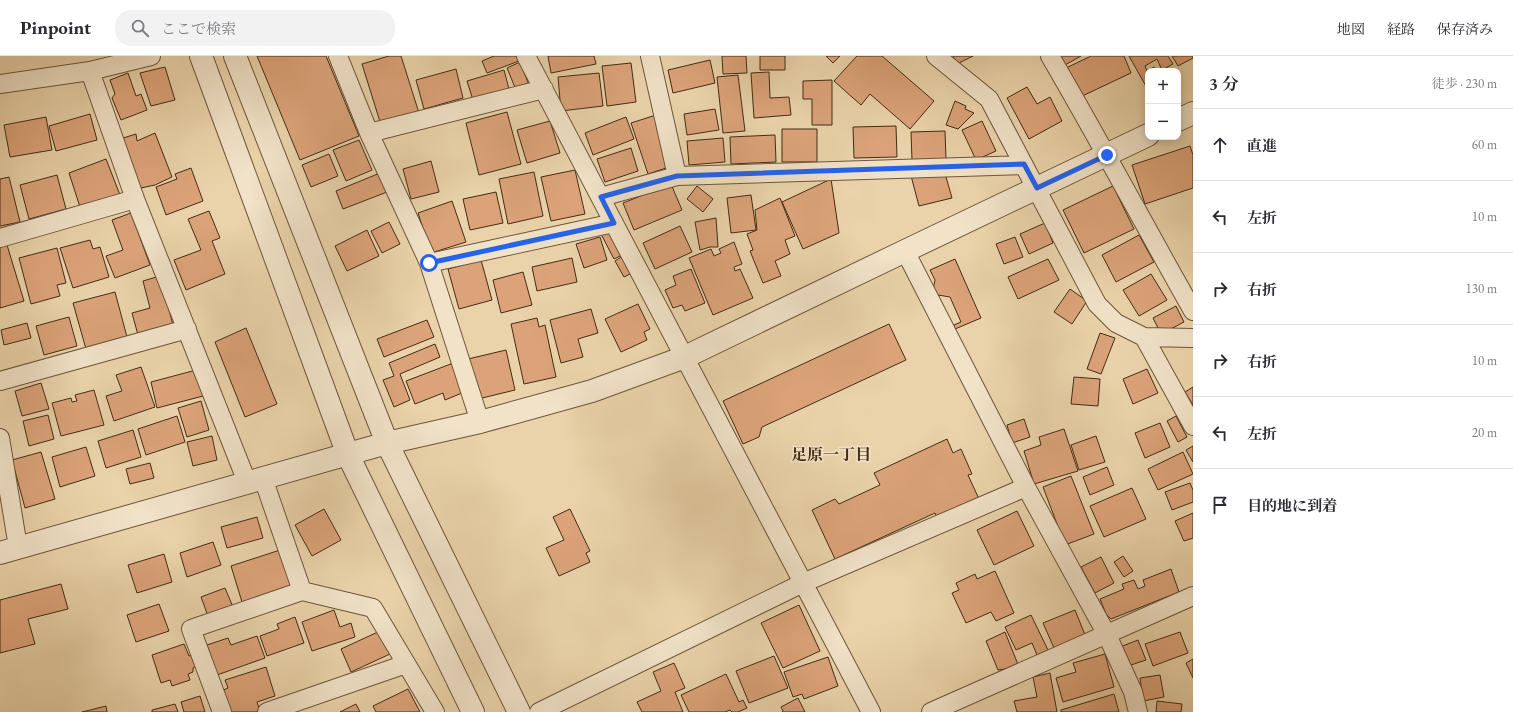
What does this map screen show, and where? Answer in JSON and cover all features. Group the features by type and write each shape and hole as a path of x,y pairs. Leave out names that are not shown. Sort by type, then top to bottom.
{"street":[{"path":"0,84 90,71 151,56"},
{"path":"201,56 348,456 473,712"},
{"path":"235,56 387,443 519,712"},
{"path":"338,56 369,133 429,263 480,422"},
{"path":"526,56 686,357 871,712"},
{"path":"650,56 677,176"},
{"path":"936,56 989,99 1097,304 1116,323 1144,337 1193,338"},
{"path":"1050,56 1107,155 1123,188 1193,311"},
{"path":"90,71 135,199 187,329 255,480 302,591"},
{"path":"369,133 544,89"},
{"path":"1181,119 1193,113"},
{"path":"0,438 9,550 255,480 348,456 387,443 480,422 592,391 686,357 1145,136"},
{"path":"601,197 677,176 1024,164"},
{"path":"0,238 135,199"},
{"path":"429,263 614,223"},
{"path":"905,251 1026,487 1107,635 1133,692 1138,712"},
{"path":"0,381 187,329"},
{"path":"1144,337 1193,426"},
{"path":"539,712 803,583 1026,487"},
{"path":"222,712 191,630 302,591 373,608 435,712"},
{"path":"931,712 1193,596"},
{"path":"267,712 406,664"}],"building":[{"path":"257,56 326,56 359,136 300,160"},
{"path":"389,56 401,56 419,113 381,125 362,64"},
{"path":"494,56 517,56 519,61 487,73 482,61"},
{"path":"548,56 594,56 596,64 551,73"},
{"path":"722,56 746,56 747,73 723,74"},
{"path":"760,56 785,56 785,70 760,70"},
{"path":"826,56 840,56 833,63"},
{"path":"857,56 882,56 934,101 910,129 870,94 861,105 834,81"},
{"path":"953,56 973,56 957,64"},
{"path":"1061,56 1081,56 1065,65"},
{"path":"1091,56 1124,56 1131,73 1078,98 1064,69"},
{"path":"1129,56 1168,56 1173,64 1166,68 1161,68 1157,59 1145,66 1145,84"},
{"path":"1172,56 1193,56 1193,58 1178,66"},
{"path":"710,60 715,83 673,93 668,70"},
{"path":"520,62 529,85 516,90 507,68"},
{"path":"631,63 636,102 607,106 602,66"},
{"path":"165,67 175,100 151,106 140,73"},
{"path":"456,69 463,98 424,109 416,80"},
{"path":"504,70 509,89 473,100 467,81"},
{"path":"769,72 770,98 789,97 791,115 754,118 751,73"},
{"path":"128,73 136,96 141,94 147,110 121,120 112,98 115,94 110,80"},
{"path":"599,73 603,106 561,111 558,77"},
{"path":"738,75 745,131 723,133 717,77"},
{"path":"832,80 832,125 812,125 812,99 803,99 803,81"},
{"path":"1027,87 1037,104 1050,97 1062,121 1029,139 1007,98"},
{"path":"955,101 966,106 965,109 974,113 958,129 946,125"},
{"path":"715,109 719,130 687,135 684,114"},
{"path":"507,112 521,164 479,175 466,123"},
{"path":"90,114 97,140 56,151 49,126"},
{"path":"656,115 672,166 648,174 631,123"},
{"path":"46,117 52,150 10,157 4,125"},
{"path":"626,117 634,139 593,155 585,133"},
{"path":"550,121 560,153 527,163 517,130"},
{"path":"982,121 996,151 976,160 962,130"},
{"path":"896,126 897,157 854,158 853,127"},
{"path":"782,129 817,129 817,162 782,162"},
{"path":"945,131 946,159 912,160 911,132"},
{"path":"155,133 172,177 155,185 141,188 120,139 136,134 137,141"},
{"path":"775,135 776,162 731,164 730,137"},
{"path":"723,138 725,162 689,165 687,141"},
{"path":"359,140 372,170 346,181 333,150"},
{"path":"1190,146 1193,155 1193,188 1145,204 1132,165"},
{"path":"631,148 638,171 605,182 597,159"},
{"path":"329,154 338,176 311,187 302,165"},
{"path":"106,159 120,195 80,207 69,173"},
{"path":"431,161 439,192 411,199 403,169"},
{"path":"191,168 203,201 166,215 156,187 177,179 175,174"},
{"path":"575,170 585,214 551,221 541,177"},
{"path":"944,170 952,198 919,206 910,172"},
{"path":"534,172 543,216 508,224 499,179"},
{"path":"380,173 387,192 343,209 336,191"},
{"path":"57,175 66,209 29,219 20,185"},
{"path":"9,177 20,222 0,226 0,179"},
{"path":"831,179 839,233 803,249 782,202"},
{"path":"671,184 682,210 634,230 623,203"},
{"path":"697,186 713,199 703,212 687,199"},
{"path":"1113,186 1134,229 1084,253 1063,210"},
{"path":"496,192 503,223 470,230 463,199"},
{"path":"751,195 756,230 731,233 727,198"},
{"path":"780,198 795,236 785,240 790,254 775,261 781,276 763,283 750,251 753,250 747,234 757,230 755,210"},
{"path":"452,201 466,242 431,253 418,213"},
{"path":"209,211 220,238 212,241 225,274 186,290 174,260 201,250 188,219"},
{"path":"131,213 150,265 115,278 106,256 123,250 112,220"},
{"path":"716,218 718,247 710,247 700,250 695,222"},
{"path":"389,222 400,244 382,253 371,231"},
{"path":"1045,223 1053,243 1029,254 1020,234"},
{"path":"680,226 692,252 655,269 643,243"},
{"path":"367,230 379,256 347,271 335,246"},
{"path":"608,230 626,253 614,259 601,234"},
{"path":"1139,235 1154,262 1116,282 1102,255"},
{"path":"600,237 607,260 584,268 576,244"},
{"path":"1015,237 1023,257 1004,264 996,244"},
{"path":"90,240 93,249 100,247 109,277 73,288 60,248"},
{"path":"734,242 742,264 734,267 735,271 740,269 753,298 713,315 689,258 711,249 714,256 721,253 719,249"},
{"path":"7,245 24,301 0,308 0,246"},
{"path":"57,248 66,283 57,285 60,296 31,304 19,258"},
{"path":"624,255 634,272 624,277 615,261"},
{"path":"572,258 577,282 537,291 532,267"},
{"path":"955,259 981,318 955,329 954,325 961,322 950,297 932,294 935,280 930,270"},
{"path":"1048,259 1059,280 1018,299 1008,277"},
{"path":"481,260 492,300 459,309 448,269"},
{"path":"691,269 705,303 685,311 682,305 673,308 665,290 676,285 673,276"},
{"path":"523,272 532,305 501,313 493,280"},
{"path":"1151,274 1167,300 1139,316 1123,290"},
{"path":"160,276 173,325 138,335 132,313 150,308 143,281"},
{"path":"1070,289 1087,301 1072,324 1054,312"},
{"path":"115,292 127,337 86,349 73,303"},
{"path":"638,304 650,329 644,332 647,340 621,352 605,319"},
{"path":"1176,306 1184,322 1161,334 1153,318"},
{"path":"591,309 598,333 578,339 583,357 561,363 550,320"},
{"path":"69,317 77,346 44,355 36,326"},
{"path":"537,318 539,327 545,325 556,377 524,384 511,324"},
{"path":"427,320 434,337 384,357 377,339"},
{"path":"27,323 31,338 4,345 1,330"},
{"path":"889,324 906,360 762,427 759,437 743,444 723,401"},
{"path":"246,328 277,404 245,417 215,342"},
{"path":"1100,333 1115,338 1101,374 1087,369"},
{"path":"435,344 440,357 400,374 410,400 394,407 383,380 394,376 389,363"},
{"path":"506,350 515,390 478,399 468,359"},
{"path":"456,362 467,391 445,400 443,393 415,404 406,381"},
{"path":"141,367 155,407 114,421 106,396 122,391 116,375"},
{"path":"200,369 207,395 157,408 151,382"},
{"path":"1147,369 1158,393 1133,404 1123,379"},
{"path":"1074,377 1100,379 1098,406 1071,404"},
{"path":"41,383 49,409 22,416 15,391"},
{"path":"1193,387 1193,405 1185,392"},
{"path":"94,390 104,425 61,436 52,403 71,398 72,402 77,401 75,395"},
{"path":"201,401 209,430 187,437 178,408"},
{"path":"48,415 54,439 29,446 23,421"},
{"path":"177,416 185,442 146,455 138,429"},
{"path":"1176,416 1187,437 1178,442 1167,421"},
{"path":"1024,419 1030,437 1012,443 1007,425"},
{"path":"1160,423 1170,447 1145,458 1135,433"},
{"path":"1064,429 1078,471 1034,484 1024,451 1041,445 1039,437"},
{"path":"133,430 141,457 106,468 98,441"},
{"path":"212,436 217,460 193,466 187,442"},
{"path":"1096,436 1105,462 1079,470 1071,445"},
{"path":"947,439 953,453 961,449 972,474 968,475 979,499 937,518 935,513 835,559 812,510 835,499 839,504 880,485 874,473"},
{"path":"1193,446 1193,462 1186,450"},
{"path":"86,447 95,476 60,487 52,457"},
{"path":"41,452 55,499 25,508 12,460"},
{"path":"1183,452 1193,474 1158,490 1148,469"},
{"path":"150,463 154,478 130,484 126,469"},
{"path":"1107,467 1114,485 1090,495 1083,477"},
{"path":"1071,476 1094,534 1065,545 1043,487"},
{"path":"1190,483 1193,490 1193,502 1172,510 1165,492"},
{"path":"1132,488 1146,519 1104,537 1090,506"},
{"path":"324,509 341,540 312,556 295,525"},
{"path":"570,509 590,551 586,553 590,562 559,576 546,548 564,540 553,517"},
{"path":"1017,511 1034,546 994,565 977,530"},
{"path":"1193,513 1193,538 1184,541 1175,521"},
{"path":"257,517 263,538 227,548 221,527"},
{"path":"213,542 221,565 187,577 180,553"},
{"path":"280,550 291,587 242,602 231,566"},
{"path":"164,554 172,582 137,593 128,565"},
{"path":"1123,556 1133,571 1124,577 1114,562"},
{"path":"1101,557 1114,583 1095,593 1081,567"},
{"path":"1171,569 1179,592 1111,619 1106,614 1100,599 1124,589 1122,584 1134,580 1138,589 1145,586 1143,580"},
{"path":"995,571 1014,613 996,621 991,612 966,623 952,593 959,590 956,583 975,574 977,579"},
{"path":"61,584 68,609 28,619 35,644 0,653 0,600"},
{"path":"225,588 233,607 208,616 201,597"},
{"path":"159,604 169,631 136,642 127,615"},
{"path":"799,605 820,651 783,668 761,623"},
{"path":"334,610 340,627 351,623 355,637 312,651 302,622"},
{"path":"1075,610 1085,635 1054,648 1043,623"},
{"path":"1031,615 1048,650 1037,655 1032,643 1016,650 1005,627"},
{"path":"295,617 304,643 267,656 260,636 279,629 277,624"},
{"path":"380,631 390,654 351,672 341,649"},
{"path":"1005,632 1019,667 998,670 986,641"},
{"path":"1180,632 1188,653 1153,666 1145,644"},
{"path":"257,636 265,658 217,675 207,645 228,638 231,645"},
{"path":"1138,640 1146,660 1128,666 1120,647"},
{"path":"184,644 189,656 193,655 197,666 193,668 193,672 188,674 190,680 172,686 170,680 161,683 152,655"},
{"path":"1105,654 1114,687 1063,702 1056,678 1076,672 1073,663"},
{"path":"774,656 788,688 749,703 736,671"},
{"path":"828,657 838,686 804,699 802,694 793,697 784,672"},
{"path":"1193,659 1193,678 1186,663"},
{"path":"674,663 685,688 675,692 683,712 642,712 637,702 661,691 653,672"},
{"path":"266,667 275,696 257,702 260,711 227,712 221,691 228,688 225,680"},
{"path":"1050,673 1057,712 1017,712 1014,701 1037,697 1033,677"},
{"path":"726,674 739,702 743,700 747,708 738,712 732,712 730,710 725,712 689,712 681,695"},
{"path":"1160,675 1164,697 1143,701 1140,678"},
{"path":"408,689 420,712 376,712 373,706"},
{"path":"1114,694 1119,712 1061,712 1061,710"},
{"path":"200,696 205,712 184,712 181,702"},
{"path":"798,698 805,712 782,712 781,707"},
{"path":"1157,701 1182,704 1181,712 1156,712"},
{"path":"175,704 178,712 152,712 152,710"},
{"path":"356,704 360,712 340,712"},
{"path":"106,706 107,712 82,712"}],"district":[{"name":"足原一丁目","path":"831,454"}],"route":[{"path":"429,263 614,223 601,197 677,176 1024,164 1037,188 1107,155"}]}
